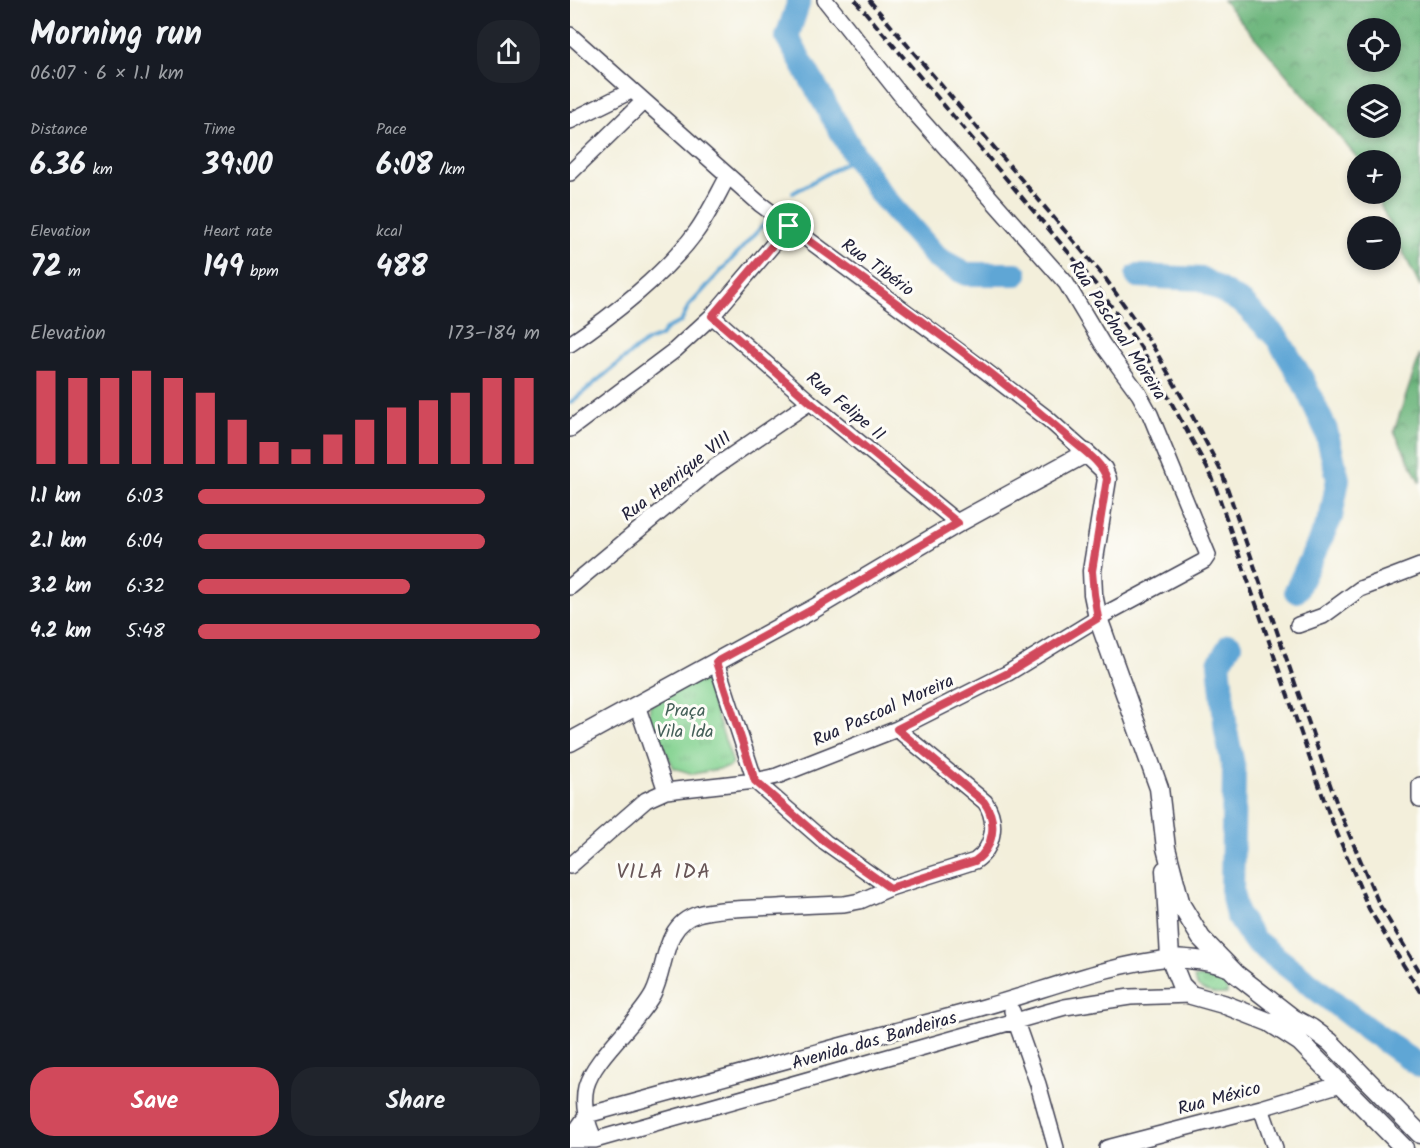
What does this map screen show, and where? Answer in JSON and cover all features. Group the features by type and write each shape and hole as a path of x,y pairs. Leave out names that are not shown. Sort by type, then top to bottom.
{"street":[{"name":"Rua Paschoal Moreira","path":"825,0 915,113 1066,283 1103,345 1139,394 1162,440 1208,555 1204,561 1098,618"},
{"name":"Rua Tibério","path":"570,35 728,176 789,226 975,363 1048,419 1086,453"},
{"path":"570,121 631,91"},
{"path":"570,173 644,101"},
{"path":"570,345 609,316 670,262 696,232 728,176"},
{"path":"570,429 675,350 712,316 789,226"},
{"name":"Rua Felipe II","path":"712,316 810,402 958,523"},
{"name":"Rua Henrique VIII","path":"570,588 712,469 810,402"},
{"path":"570,742 815,608 958,523 1086,453 1103,469 1107,479 1092,571 1098,618 1159,788 1166,848 1181,905 1201,938 1236,974 1294,1019 1311,1028 1329,1042 1420,1134"},
{"path":"1298,626 1323,616 1360,589 1420,566"},
{"name":"Rua Pascoal Moreira","path":"666,791 755,781 777,776 897,729 1008,673 1098,618"},
{"path":"716,662 755,781 825,842 890,888"},
{"path":"570,866 646,800 666,791 637,705"},
{"path":"595,1140 588,1126 586,1115 586,1087 593,1070 647,1005 654,991 671,936 681,923 697,914 730,909 844,904 860,901 890,888 975,861 983,855 988,847 993,824 990,809 897,729"},
{"path":"1420,785 1420,800"},
{"path":"1166,848 1164,876 1170,958 1181,985 1191,995 1223,1004 1269,1022 1300,1042 1404,1148"},
{"path":"1170,958 1218,964 1236,974 1242,993 1237,1000 1223,1004"},
{"name":"Avenida das Bandeiras","path":"570,1139 586,1115 1009,1000 1082,976 1145,960 1170,958"},
{"name":"Avenida das Bandeiras","path":"570,1139 595,1140 1016,1020 1102,1000 1191,995"},
{"path":"1009,1000 1038,1084 1056,1148"},
{"path":"807,1055 811,1079"},
{"name":"Rua México","path":"1107,1148 1341,1084"},
{"path":"1261,1107 1275,1148"}],"green space":[{"path":"1223,0 1420,0 1420,287 1401,248 1401,216 1386,216 1380,204 1401,204 1401,150 1350,150"},
{"path":"1420,354 1420,483 1394,431"},
{"name":"Praça Vila Ida","path":"704,679 733,763 730,767 693,774 674,768 649,719 650,705 676,688"},
{"path":"1194,978 1224,981 1227,994 1212,993 1198,987"}],"waterway":[{"path":"799,1 787,37 852,151 880,193 937,258 966,274 1016,274"},
{"path":"793,193 856,157"},
{"path":"570,403 636,349 661,336 667,328 681,322 688,307 766,222"},
{"path":"1137,276 1202,279 1244,304 1278,339 1302,379 1326,430 1338,479 1331,517 1296,591"},
{"path":"1230,645 1219,663 1226,731 1234,770 1232,892 1237,915 1254,940 1365,1027 1420,1066"}],"railway":[{"path":"855,0 1096,285 1142,349 1212,477 1329,814 1369,909 1420,992"},
{"path":"869,0 1105,278 1151,343 1186,404 1222,473 1339,810 1379,904 1420,972"}],"district":[{"name":"VILA IDA","path":"664,871"}],"route":[{"path":"789,226 1048,419 1100,465 1107,479 1092,571 1098,618 1008,673 897,729 984,802 990,809 993,824 988,847 975,861 890,888 825,842 755,781 716,662 815,608 958,523 810,402 712,316 742,284 789,226"}]}
